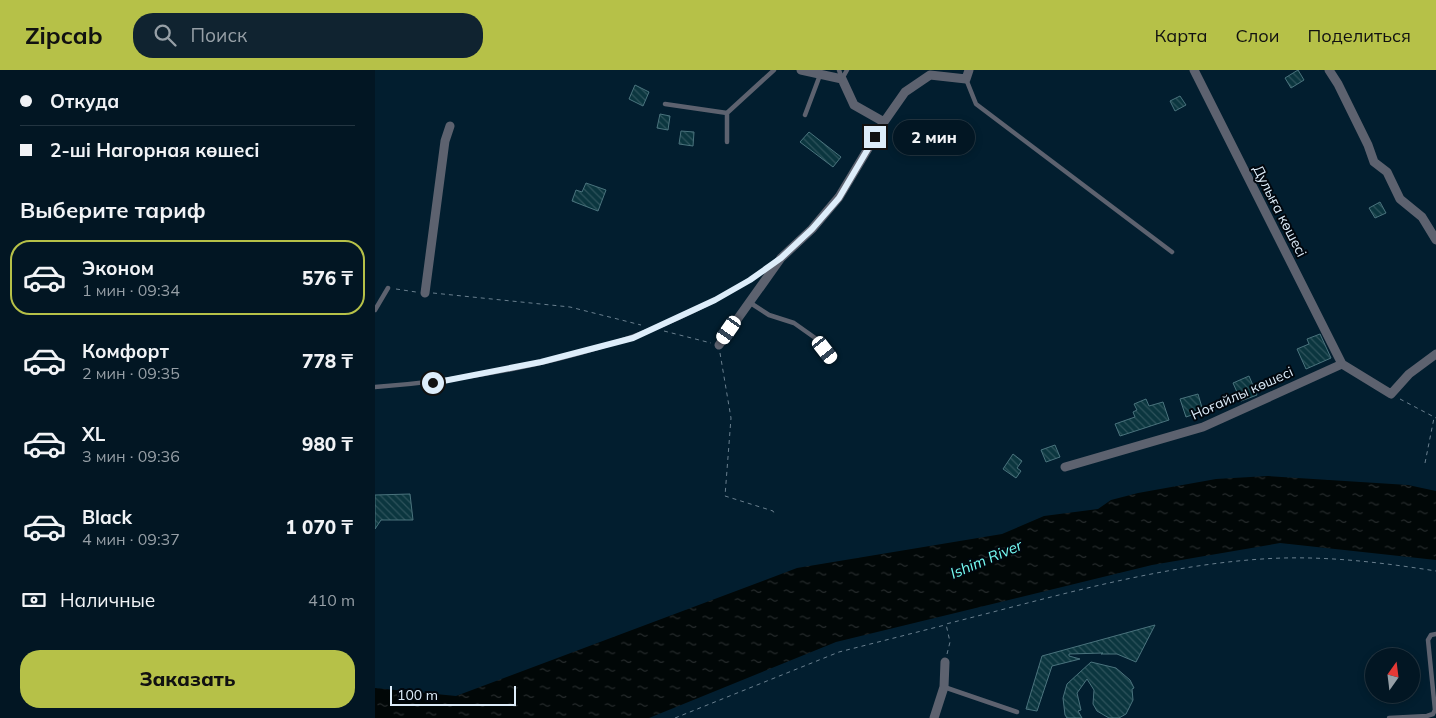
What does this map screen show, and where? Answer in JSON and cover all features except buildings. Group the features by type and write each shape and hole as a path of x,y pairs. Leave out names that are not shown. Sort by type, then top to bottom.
{"street":[{"path":"801,70 820,75 840,75 854,105 884,122"},
{"name":"Дулыға көшесі","path":"1194,70 1342,364"},
{"path":"1329,70 1360,128 1374,162 1387,172 1400,199 1421,217 1436,240"},
{"path":"719,345 781,258 812,229 839,198 884,122 905,92 930,75 967,74"},
{"path":"425,292 445,141 450,126"},
{"path":"1342,364 1391,394 1409,374 1436,354"},
{"name":"Ноғайлы көшесі","path":"1065,467 1203,427 1342,364"},
{"path":"934,718 944,687 945,662"}],"lane":[{"path":"727,142 727,113 774,70"},
{"path":"840,75 847,70"},
{"path":"967,74 976,104 1172,252"},
{"path":"805,115 820,75"},
{"path":"665,104 727,113"},
{"path":"375,388 433,383 541,362 633,338 651,328 715,300 750,280 781,258"},
{"path":"375,310 388,288"},
{"path":"749,302 769,315 794,323 818,340 832,359"},
{"path":"1389,718 1433,714 1435,710 1428,640 1431,635 1436,634"},
{"path":"944,687 1017,712"}],"path":[{"path":"388,288 570,306 719,345 731,418 725,496 773,511 775,515"},
{"path":"1391,394 1435,418 1425,463"},
{"path":"675,718 839,652 1106,584 1184,568 1263,559 1328,559 1388,563 1436,571"},
{"path":"945,662 950,642 946,624"}],"water":[{"name":"Ishim River","path":"1268,476 1408,485 1436,491 1436,560 1280,543 1152,565 836,642 649,718 375,718 375,688 456,696 797,568 1002,534 1044,516 1098,509 1111,500 1138,493 1216,479"}],"route":[{"path":"433,383 541,362 633,338 651,328 715,300 750,280 781,258 812,229 839,198 875,137"}]}
